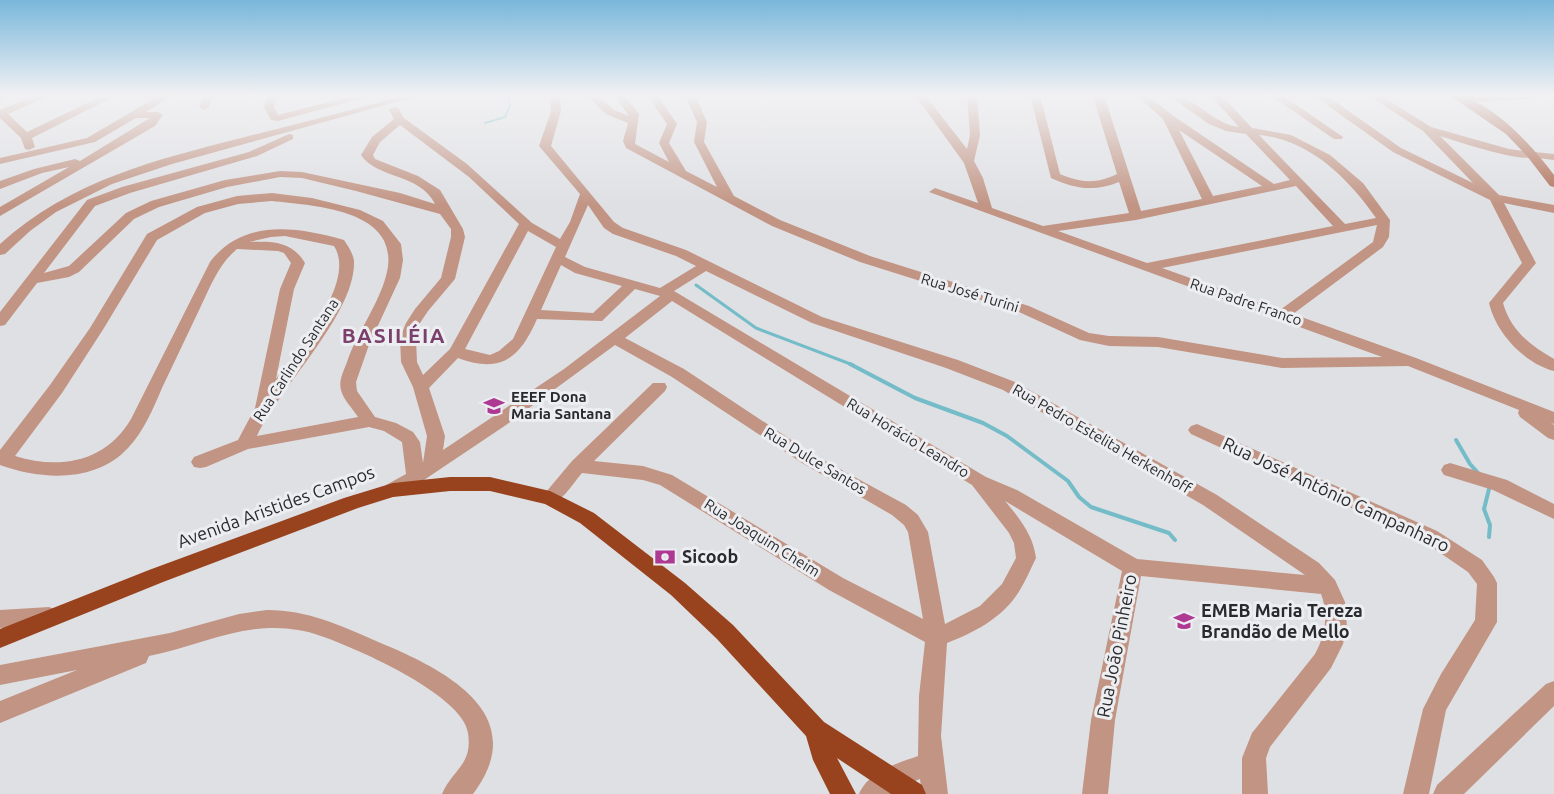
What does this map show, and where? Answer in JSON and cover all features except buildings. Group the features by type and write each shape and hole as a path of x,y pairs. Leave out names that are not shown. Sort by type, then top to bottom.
{"highway":[{"name":"Avenida Aristides Campos","path":"0,639 262,536 393,490 450,484 490,484 550,498 587,518 678,589 725,632 816,730 913,794"},
{"name":"Avenida Aristides Campos","path":"816,730 825,760 843,794"}],"main road":[{"path":"1514,132 1536,147 1554,183"}],"street":[{"path":"21,132 26,137 32,154"},
{"path":"26,137 36,132"},
{"path":"0,161 91,141 107,132"},
{"path":"0,212 137,132"},
{"path":"0,251 24,228 51,209 78,193 110,179 282,132"},
{"path":"0,322 91,203 135,187 253,154 300,132"},
{"path":"385,132 368,149 367,154 371,161 414,178 436,193 444,211 454,222 458,237 448,279 413,323 408,338 409,362 421,387 436,436 432,466"},
{"name":"Rua Horácio Leandro","path":"416,132 481,182 513,216 561,252 580,270 667,294 978,480 1016,528 1024,543 1026,558 1010,590 987,612 964,627 937,638"},
{"name":"Rua Pedro Estelita Herkenhoff","path":"548,132 545,146 609,225 618,231 681,253 817,321 980,373 1035,399 1210,500 1312,569 1328,586 1335,602 1336,614 1332,644 1323,661 1260,741 1254,758 1253,779 1256,794"},
{"name":"Rua José Turini","path":"631,132 628,141 630,146 776,223 865,259 1015,306 1085,337 1109,341 1158,342 1292,363 1410,361"},
{"path":"669,132 664,143 681,171"},
{"path":"700,132 699,142 729,198"},
{"path":"949,132 970,159 984,193 986,210"},
{"path":"970,159 975,132"},
{"path":"1045,132 1055,176 1070,183 1089,186 1107,184 1123,175"},
{"path":"1109,132 1137,216"},
{"path":"1174,132 1210,202"},
{"path":"1190,132 1272,188"},
{"path":"1250,132 1341,227"},
{"path":"1251,132 1287,136 1326,157 1359,186 1384,220 1382,237 1378,244 1282,315"},
{"path":"1331,132 1338,137"},
{"path":"1373,132 1397,150 1495,198 1554,209"},
{"path":"1430,132 1495,198 1529,263 1497,303 1498,316 1521,345 1554,366"},
{"path":"1437,132 1508,152 1536,147 1552,160"},
{"path":"0,185 38,171 94,158"},
{"path":"34,279 64,274 74,269 130,216 155,204 190,192 262,176 302,175 400,197 444,211"},
{"path":"1042,230 1137,216 1299,182"},
{"name":"Rua Padre Franco","path":"935,192 1410,361 1554,418"},
{"path":"456,351 482,361 503,356 520,341 576,222 586,194"},
{"path":"260,414 287,289 298,263 289,249 278,246 233,246 207,277 135,427 114,451 90,464 62,468 39,468 1,458 56,388 97,328 152,237 201,210 237,200 272,197 312,202 356,213 379,224 387,231 394,244 396,260 393,278 361,345 348,382 349,391 369,421"},
{"path":"1145,267 1384,220"},
{"path":"421,387 456,351 525,224"},
{"name":"Rua Carlindo Santana","path":"233,246 260,235 294,233 316,236 339,243 347,259 340,292 306,351 260,414 244,444"},
{"path":"393,490 432,466 615,339 667,294 706,265"},
{"path":"532,314 597,318 632,284"},
{"name":"Rua Dulce Santos","path":"615,339 678,373 808,459 899,510 911,520 918,532 937,638"},
{"path":"550,498 578,466 659,387"},
{"path":"1505,397 1554,434"},
{"path":"200,462 244,444 369,421 401,431 407,436 411,442 415,477"},
{"name":"Rua José Antônio Campanharo","path":"1197,430 1430,536 1474,567 1487,583 1486,622 1449,681 1435,709 1416,794"},
{"name":"Rua Joaquim Cheim","path":"578,466 643,473 666,480 836,584 937,638"},
{"path":"1450,470 1500,485 1554,512"},
{"name":"Rua João Pinheiro","path":"978,480 1010,495 1133,567 1103,720 1095,794"},
{"path":"1133,567 1328,586"},
{"path":"0,619 59,616"},
{"path":"0,675 172,642 248,621 280,619 310,622 405,663 460,697 477,719 483,740 477,766 455,794"},
{"path":"935,794 929,764 933,666 937,638"},
{"path":"0,712 172,642"},
{"path":"1446,794 1554,691"},
{"path":"872,794 892,778 929,764"}],"waterway":[{"path":"696,285 756,328 853,365"},
{"path":"850,364 915,398 983,423 1007,436 1068,481 1079,497 1091,507 1169,533 1175,540"},
{"path":"1456,440 1470,464 1479,474"},
{"path":"1489,489 1484,509 1490,525 1489,537"}],"place":[{"name":"EEEF Dona Maria Santana","path":"494,406"},
{"name":"Sicoob","path":"665,557"},
{"name":"EMEB Maria Tereza Brandão de Mello","path":"1184,621"}],"district":[{"name":"BASILÉIA","path":"394,336"}]}
